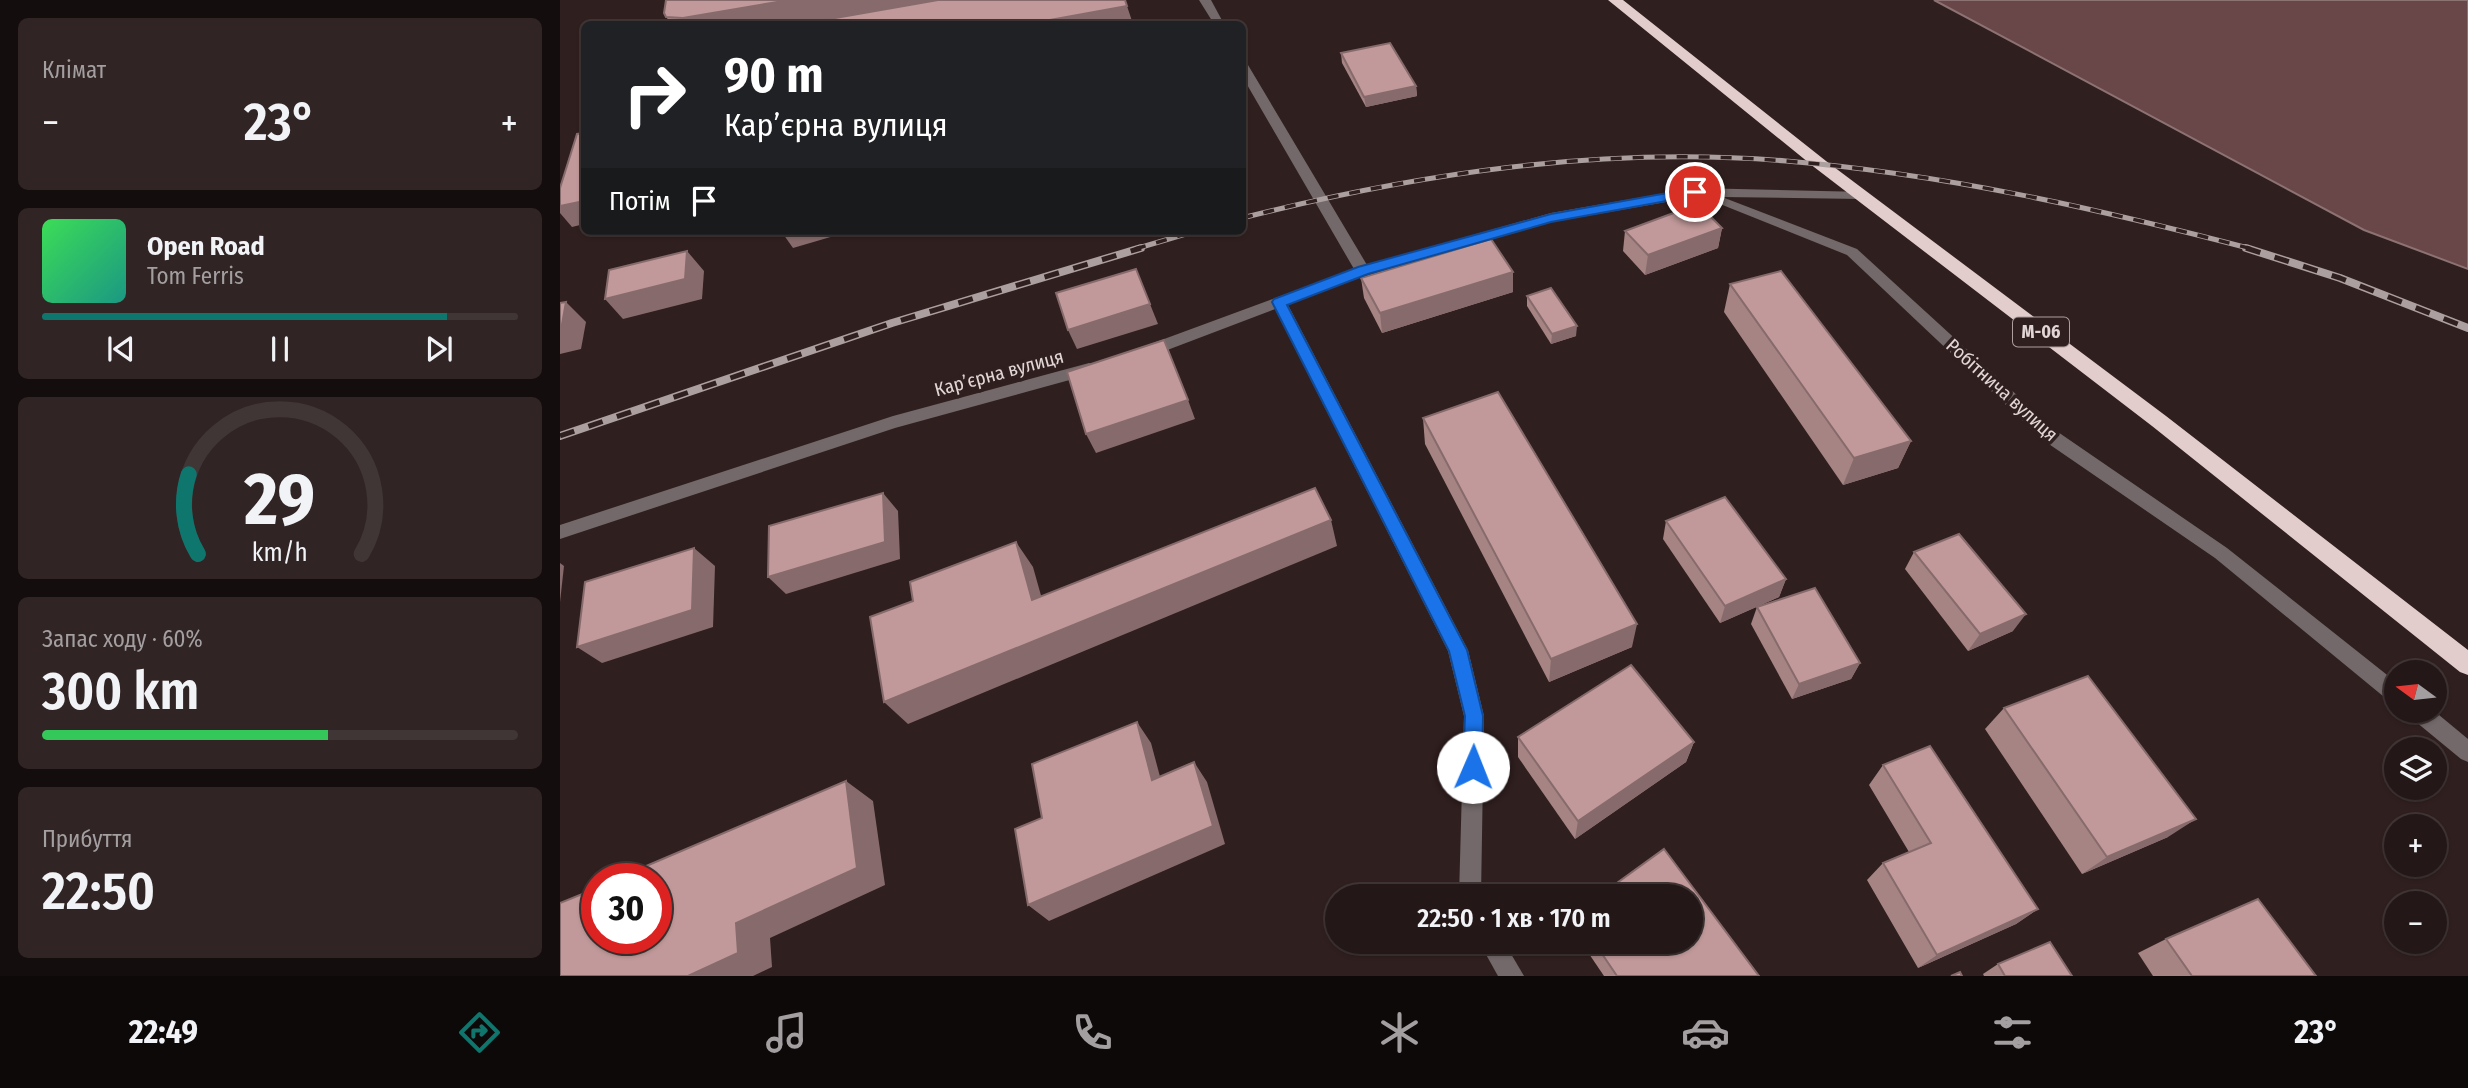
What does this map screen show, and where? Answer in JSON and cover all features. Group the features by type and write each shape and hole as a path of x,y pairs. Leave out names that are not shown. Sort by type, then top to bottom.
{"highway":[{"name":"М-06","path":"1615,0 1860,195 2159,421 2468,664"}],"street":[{"path":"1205,0 1217,21"},
{"path":"1246,72 1363,271"},
{"name":"Карʼєрна вулиця","path":"560,532 894,422 1116,361 1363,271 1551,218 1695,192 1860,195"},
{"name":"Робітнича вулиця","path":"1695,192 1852,252 2049,435 2221,553 2384,684"},
{"path":"1279,302 1458,650 1474,716 1470,884"},
{"path":"2433,723 2468,752"},
{"path":"1498,954 1512,976"}],"shaded area":[{"path":"1934,0 2468,0 2468,269 2364,230"}],"building":[{"path":"666,0 789,0 683,18 666,17"},
{"path":"938,0 1125,0 1127,6 1044,21 818,21"},
{"path":"1390,43 1416,86 1364,97 1341,53"},
{"path":"581,133 581,202 560,206 560,188 577,134"},
{"path":"1698,204 1722,228 1648,255 1625,231"},
{"path":"1491,239 1513,272 1380,313 1361,278"},
{"path":"687,251 685,279 605,299 609,270"},
{"path":"1136,269 1150,304 1068,330 1056,293"},
{"path":"1781,271 1911,441 1854,458 1730,284"},
{"path":"1551,288 1577,326 1552,334 1527,296"},
{"path":"566,302 561,330 560,330 560,303"},
{"path":"1164,340 1188,400 1086,434 1067,372"},
{"path":"1498,392 1637,624 1551,659 1423,418"},
{"path":"1315,488 1331,520 884,702 870,617 913,601 910,582 1016,542 1032,600"},
{"path":"883,493 885,542 768,577 769,526"},
{"path":"1725,497 1786,579 1725,606 1666,521"},
{"path":"1959,534 2026,614 1980,634 1914,552"},
{"path":"694,548 692,610 577,647 585,582"},
{"path":"1815,588 1860,663 1799,684 1757,607"},
{"path":"1631,665 1694,742 1578,821 1518,737"},
{"path":"2088,676 2196,819 2107,857 2004,708"},
{"path":"1137,722 1152,780 1194,762 1213,826 1028,905 1015,829 1042,818 1032,764"},
{"path":"1930,746 2038,909 1937,955 1883,863 1931,843 1883,765"},
{"path":"846,781 857,868 736,923 738,953 688,976 560,976 560,903 581,894 581,954 672,954 672,863 653,863"},
{"path":"1664,849 1690,884 1616,884"},
{"path":"2258,899 2316,976 2192,976 2166,939"},
{"path":"1703,901 1759,976 1617,976 1602,954 1703,954"},
{"path":"2050,942 2072,976 2005,976 1998,964"}],"railway":[{"path":"1246,217 1376,188 1512,167 1648,157 1717,157 1845,167 1963,184 2137,220 2252,249"},
{"path":"1135,249 1182,235"},
{"path":"560,436 892,323 1141,248"},
{"path":"2246,248 2340,278 2468,328"}],"route":[{"path":"1473,767 1474,716 1458,650 1279,302 1363,271 1551,218 1695,192"}]}
